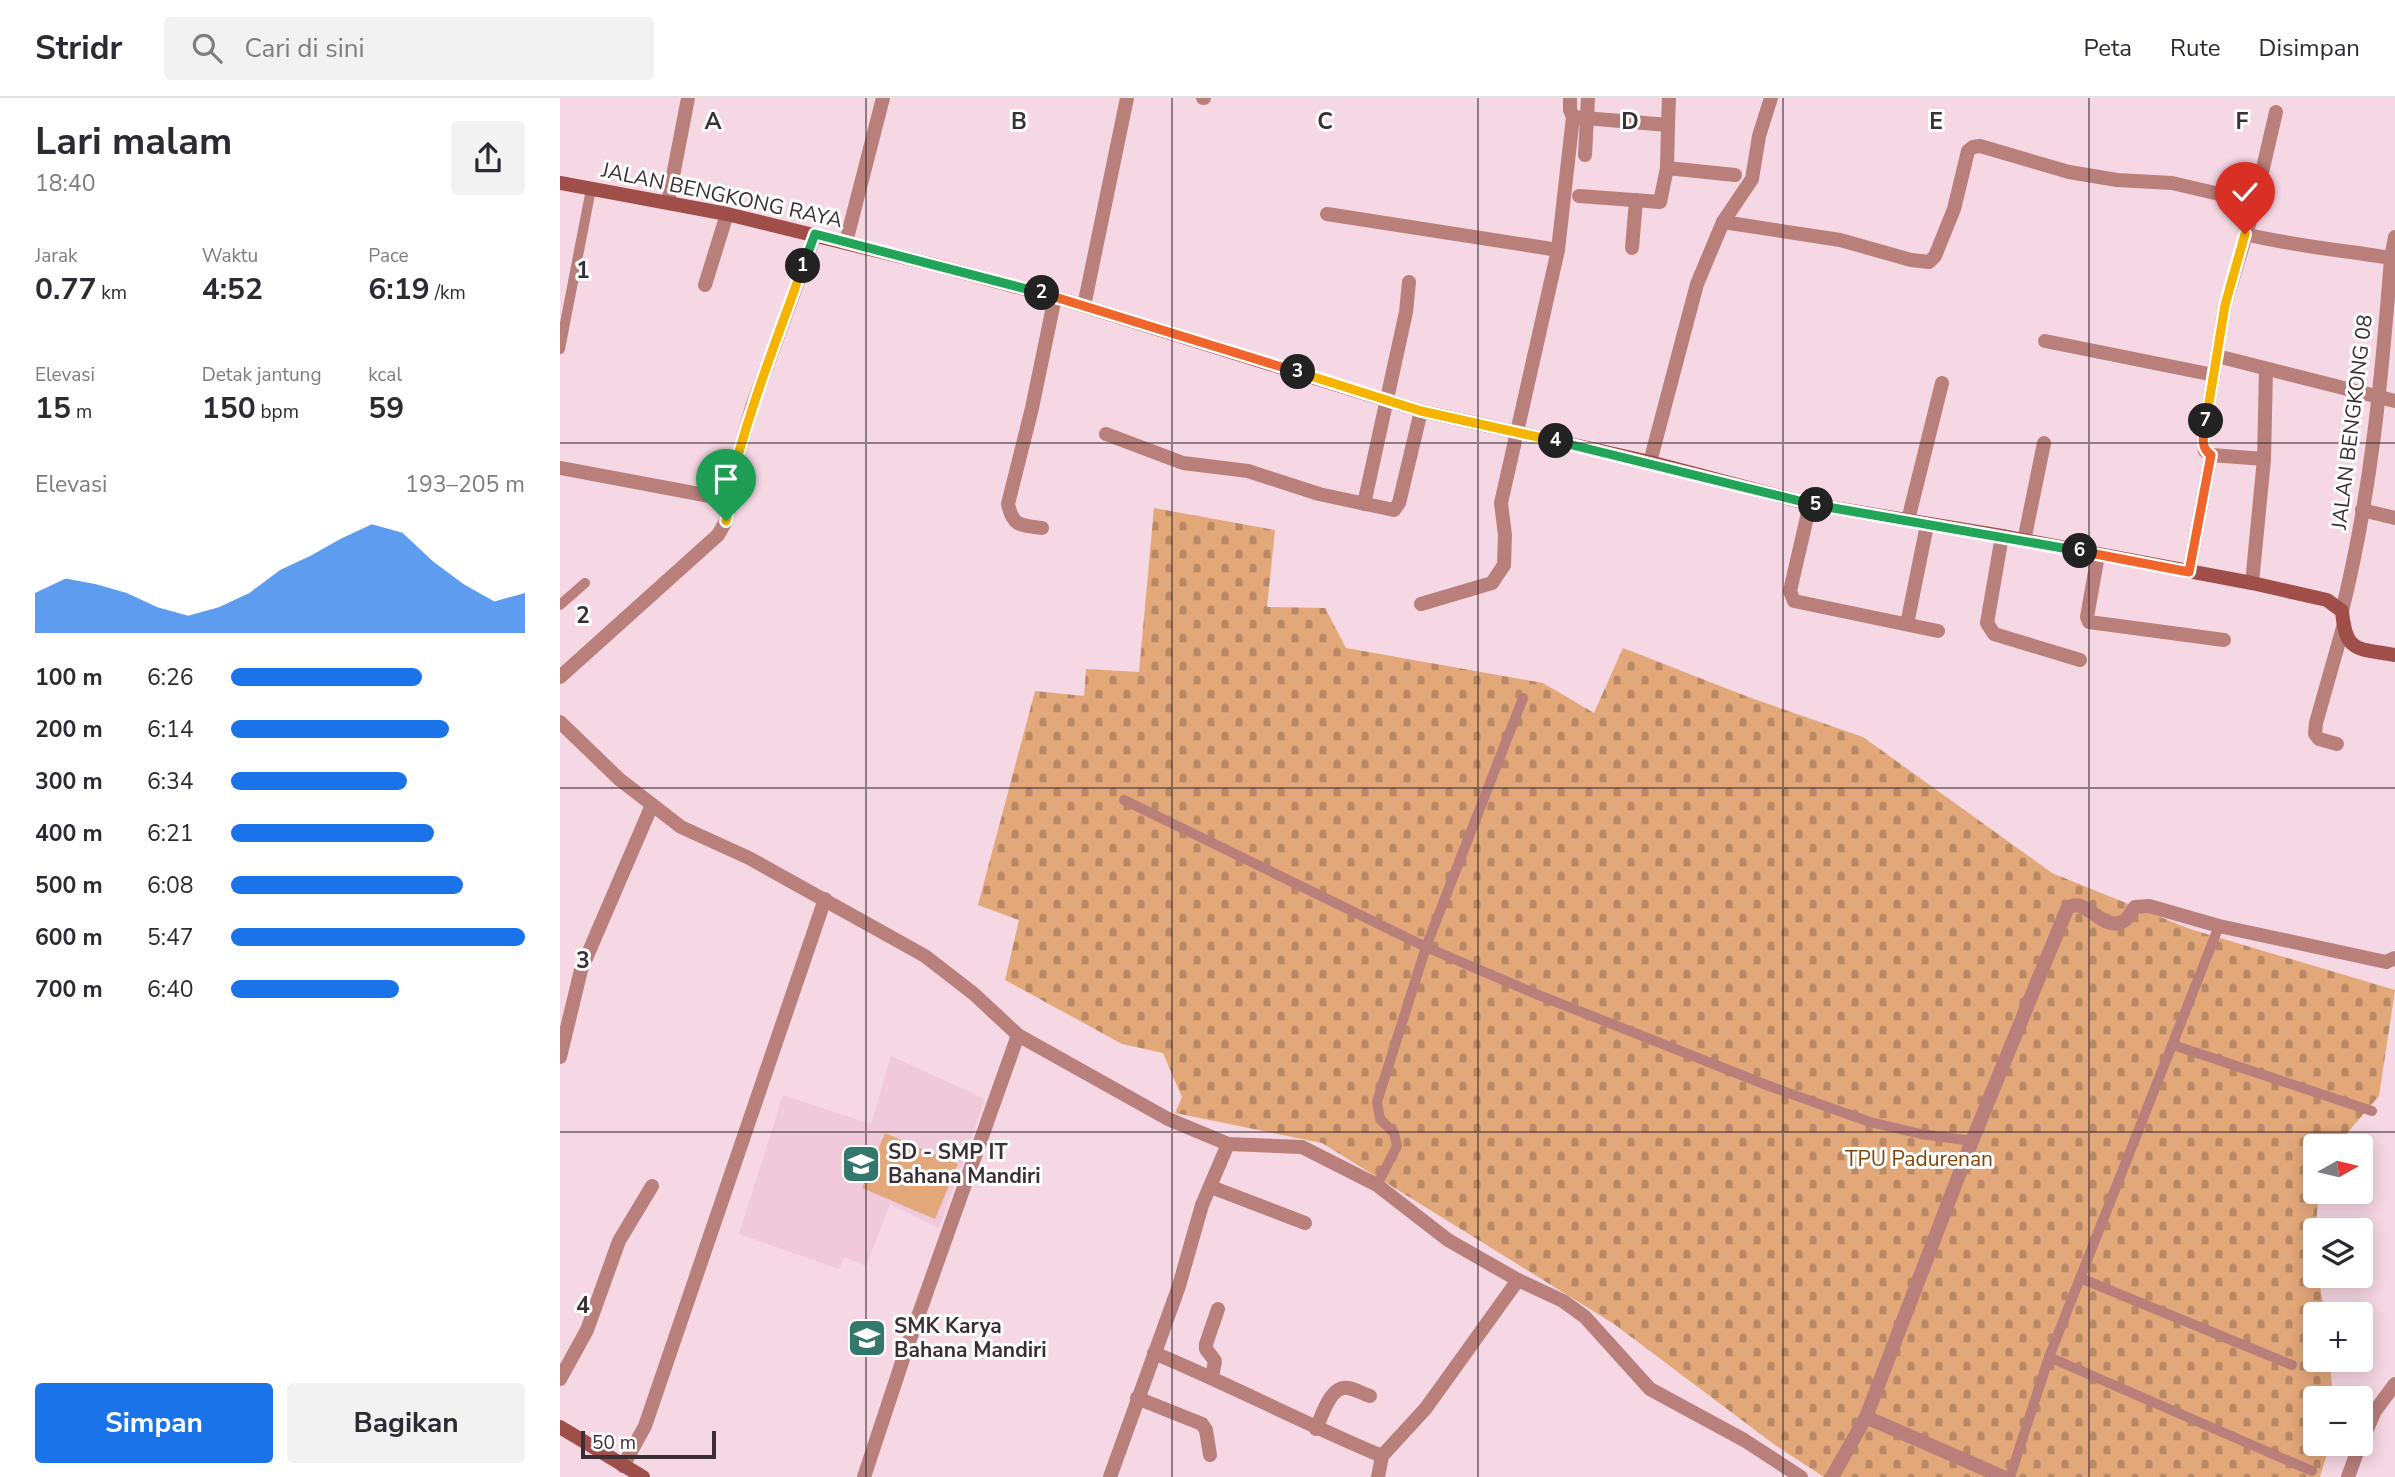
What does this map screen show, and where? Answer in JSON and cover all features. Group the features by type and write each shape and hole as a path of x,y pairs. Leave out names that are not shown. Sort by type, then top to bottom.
{"street":[{"path":"668,202 688,98"},
{"path":"846,242 883,98"},
{"path":"1084,306 1127,98"},
{"path":"1570,98 1570,110 1580,118 1668,125"},
{"path":"1422,604 1492,583 1504,565 1505,535 1501,503 1558,250 1580,118 1588,98"},
{"path":"1579,196 1660,202 1667,168 1669,98"},
{"path":"1759,98 1759,136"},
{"path":"1650,463 1697,284 1723,222 1752,179 1759,136 1771,98"},
{"path":"2264,459 2211,455 2205,451 2203,439 2225,305 2253,211 2276,113"},
{"path":"1580,118 1585,155"},
{"path":"1723,222 1840,240 1911,260 1929,262 1935,256 1954,209 1968,152 1973,147 1980,146 2069,172 2117,180 2172,183 2245,201 2252,205 2253,211"},
{"path":"1667,168 1735,175"},
{"name":"JALAN BENGKONG RAYA","path":"560,183 668,202 815,234 1055,297 1421,411 1650,463 1810,504 2002,536 2252,583 2327,600 2343,617 2350,643 2357,648 2395,655"},
{"path":"1632,248 1636,200"},
{"path":"705,285 727,214"},
{"path":"1327,214 1558,250"},
{"path":"560,677 718,536 726,521 735,467 752,407 815,234"},
{"path":"2245,234 2285,244 2324,247 2391,258"},
{"name":"JALAN BENGKONG 08","path":"2337,744 2319,739 2315,734 2316,723 2356,556 2379,397 2395,237"},
{"path":"1364,504 1406,312 1409,282"},
{"path":"1042,528 1019,524 1011,517 1008,504 1032,408 1055,297"},
{"path":"2045,341 2214,374"},
{"path":"2217,356 2395,401"},
{"path":"2252,583 2264,459 2266,369"},
{"path":"1908,520 1942,383"},
{"path":"1106,434 1183,463 1248,471 1319,494 1394,510 1399,503 1421,411"},
{"path":"2024,541 2045,443"},
{"path":"2189,572 2211,455"},
{"path":"560,468 731,500"},
{"path":"1810,504 1790,592 1794,601 1938,631"},
{"path":"2362,510 2395,518"},
{"path":"1907,624 1927,525"},
{"path":"2002,536 1987,623 1989,629 1994,634 2080,660"},
{"path":"2098,555 2087,617 2089,622 2224,640"},
{"path":"560,722 619,779 681,827 748,858 925,956 974,994 1018,1035 1168,1118 1228,1144 1302,1147 1377,1185 1448,1240 1518,1280 1563,1301 1585,1317 1650,1389 1744,1440 1801,1477"},
{"path":"560,1057 567,995 652,805"},
{"path":"623,1466 645,1426 825,900"},
{"path":"1832,1477 1866,1417 1972,1141 2067,909 2071,905 2078,904 2109,922 2124,921 2134,907 2142,906 2219,926 2386,962 2395,958"},
{"path":"864,1477 1018,1035"},
{"path":"1110,1477 1179,1286 1202,1205 1228,1144"},
{"path":"560,1378 587,1330 619,1241 652,1186"},
{"path":"1211,1187 1305,1223"},
{"path":"1378,1477 1382,1456 1426,1408 1518,1280"},
{"path":"1212,1377 1215,1361 1206,1349 1206,1344 1218,1309"},
{"path":"1154,1353 1212,1377 1315,1429 1382,1456"},
{"path":"2373,1416 2395,1384"},
{"path":"1315,1429 1332,1395 1340,1388 1370,1396"},
{"path":"1137,1398 1202,1424 1206,1430 1210,1455"},
{"path":"1866,1417 2003,1477"},
{"path":"560,1427 643,1477"},
{"path":"2348,1477 2356,1456"}],"lane":[{"path":"560,349 591,189"},
{"path":"560,605 585,583"},
{"path":"1377,1185 1397,1146 1394,1133 1380,1119 1377,1102 1426,947 1523,698"},
{"path":"1124,800 1426,947 1549,1000 1769,1086 1870,1122 1972,1141"},
{"path":"2010,1477 2049,1357 2219,926"},
{"path":"2173,1045 2372,1111"},
{"path":"2080,1278 2292,1365"},
{"path":"2049,1357 2312,1471"}],"shaded area":[{"name":"SD - SMP IT Bahana Mandiri","path":"891,1056 985,1099 939,1228 890,1204 866,1266 844,1257 839,1269 739,1234 783,1095 871,1124"}],"green space":[{"name":"TPU Padurenan","path":"1154,508 1275,530 1267,607 1325,608 1346,648 1543,683 1594,713 1623,648 1751,698 1863,737 2052,873 2190,929 2395,990 2379,1096 2346,1134 2303,1134 2303,1204 2318,1204 2316,1218 2303,1218 2303,1288 2320,1288 2323,1302 2303,1302 2303,1372 2331,1372 2332,1386 2303,1386 2303,1456 2326,1456 2320,1477 1824,1477 1775,1445 1614,1324 1322,1143 1175,1113 1182,1097 1163,1053 1122,1044 1005,980 1019,920 978,905 1035,691 1084,696 1086,669 1139,672"},
{"path":"885,1133 958,1164 935,1219 862,1188"}],"place":[{"name":"SD - SMP IT Bahana Mandiri","path":"861,1164"},
{"name":"SMK Karya Bahana Mandiri","path":"867,1338"}],"route":[{"path":"726,521 735,467 752,407 815,234 1055,297 1421,411 1650,463 1810,504 2002,536 2189,572 2211,455 2205,451 2203,439 2225,305 2245,234"}]}
